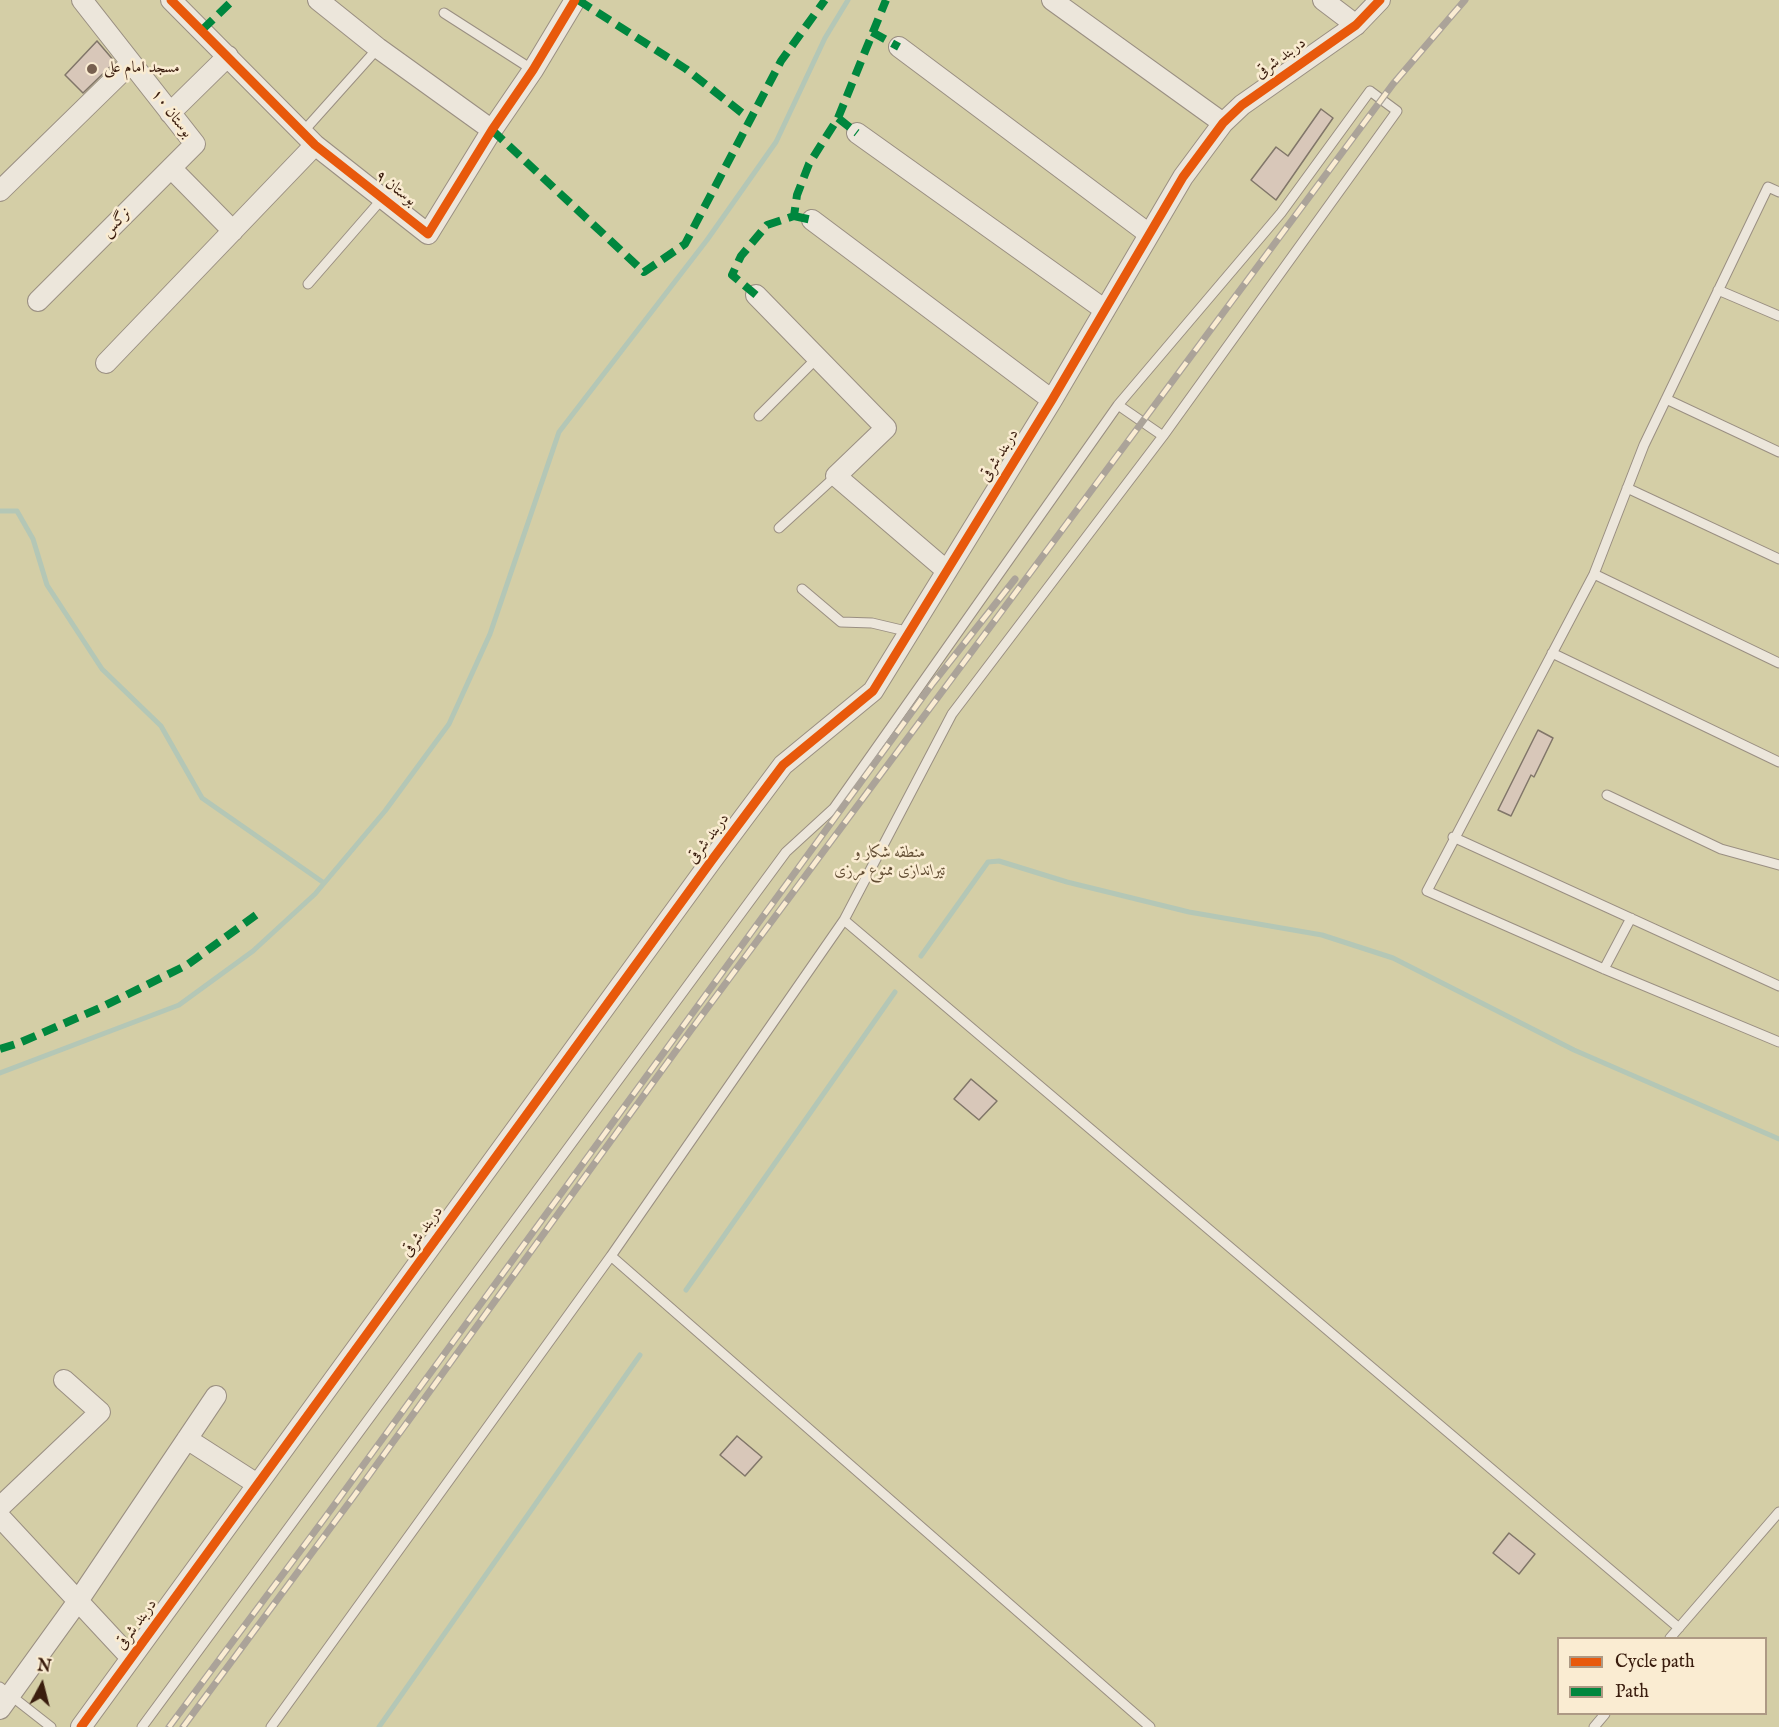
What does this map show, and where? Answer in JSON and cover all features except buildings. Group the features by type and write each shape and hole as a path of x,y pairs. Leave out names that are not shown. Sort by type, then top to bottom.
{"street":[{"name":"بوستان ۱۰","path":"82,0 195,144"},
{"name":"بوستان ۹","path":"171,0 308,139 428,234 492,129 533,70 574,0"},
{"path":"318,0 378,48 492,129"},
{"path":"1052,0 1223,123"},
{"path":"1323,0 1356,25"},
{"name":"دربند شرقی","path":"81,1727 783,765 873,691 1052,400 1184,177 1223,123 1242,105 1356,25 1380,0"},
{"path":"899,47 1149,234"},
{"path":"170,113 228,56"},
{"path":"0,191 131,63"},
{"path":"857,133 1105,310"},
{"path":"106,363 233,231 308,139"},
{"name":"نرگس","path":"38,301 195,144"},
{"path":"171,168 233,231"},
{"path":"812,220 1052,400"},
{"path":"756,295 886,428 836,476 947,571"},
{"path":"0,1507 100,1412 64,1380"},
{"path":"3,1697 78,1602 216,1395"},
{"path":"187,1439 257,1484"},
{"path":"0,1517 131,1658"}],"lane":[{"path":"444,14 533,70"},
{"path":"308,139 378,48"},
{"path":"142,1727 786,852 834,808 1118,405 1281,213 1370,91 1397,111 1163,436 952,714 844,920 611,1256 271,1727"},
{"path":"1779,192 1768,187 1666,399 1627,488 1594,574 1426,891 1779,1042"},
{"path":"308,284 382,199"},
{"path":"1718,290 1779,316"},
{"path":"759,416 818,357"},
{"path":"1666,399 1779,452"},
{"path":"1118,405 1163,436"},
{"path":"779,528 836,476"},
{"path":"1627,488 1779,559"},
{"path":"1594,574 1779,663"},
{"path":"802,590 841,622 872,623 910,632"},
{"path":"1551,653 1779,762"},
{"path":"1607,795 1721,849 1779,865"},
{"path":"1454,837 1779,986"},
{"path":"1604,969 1631,918"},
{"path":"844,920 1679,1628"},
{"path":"611,1256 1150,1727"},
{"path":"1671,1637 1779,1512"},
{"path":"3,1697 51,1727"},
{"path":"1594,1727 1603,1715"}],"green space":[{"name":"منطقه شکار و تیراندازی ممنوع مرزی","path":"0,0 1779,0 1779,1727 0,1727"}],"waterway":[{"path":"0,1073 179,1005 253,951 315,894 385,811 449,724 490,634 559,432 707,240 776,142 825,38 848,0"},
{"path":"0,511 17,511 33,539 47,585 102,669 161,726 202,798 324,883"},
{"path":"921,956 988,862 999,861 1067,882 1189,912 1322,935 1393,958 1574,1050 1779,1139"},
{"path":"686,1290 895,992"},
{"path":"379,1727 640,1355"}],"railway":[{"path":"183,1727 354,1496 691,1030 1393,84 1465,0"},
{"path":"169,1727 324,1519 933,683 1015,579"}],"marked path":[{"path":"202,30 233,0"},
{"path":"578,0 686,69 751,120"},
{"path":"492,130 644,272 685,244 781,61 825,0"},
{"path":"756,295 732,275 741,256 767,225 794,216 797,195 809,164 838,118 886,0"},
{"path":"872,32 899,47"},
{"path":"838,118 857,133"},
{"path":"794,216 812,220"},
{"path":"0,1049 102,1007 187,965 256,915"}],"cycle path":[{"path":"171,0 315,145 428,234 575,0"},
{"path":"81,1727 783,765 873,691 1052,400 1183,177 1223,123 1242,105 1356,25 1380,0"}],"place":[{"name":"مسجد امام علی","path":"92,69"}]}
